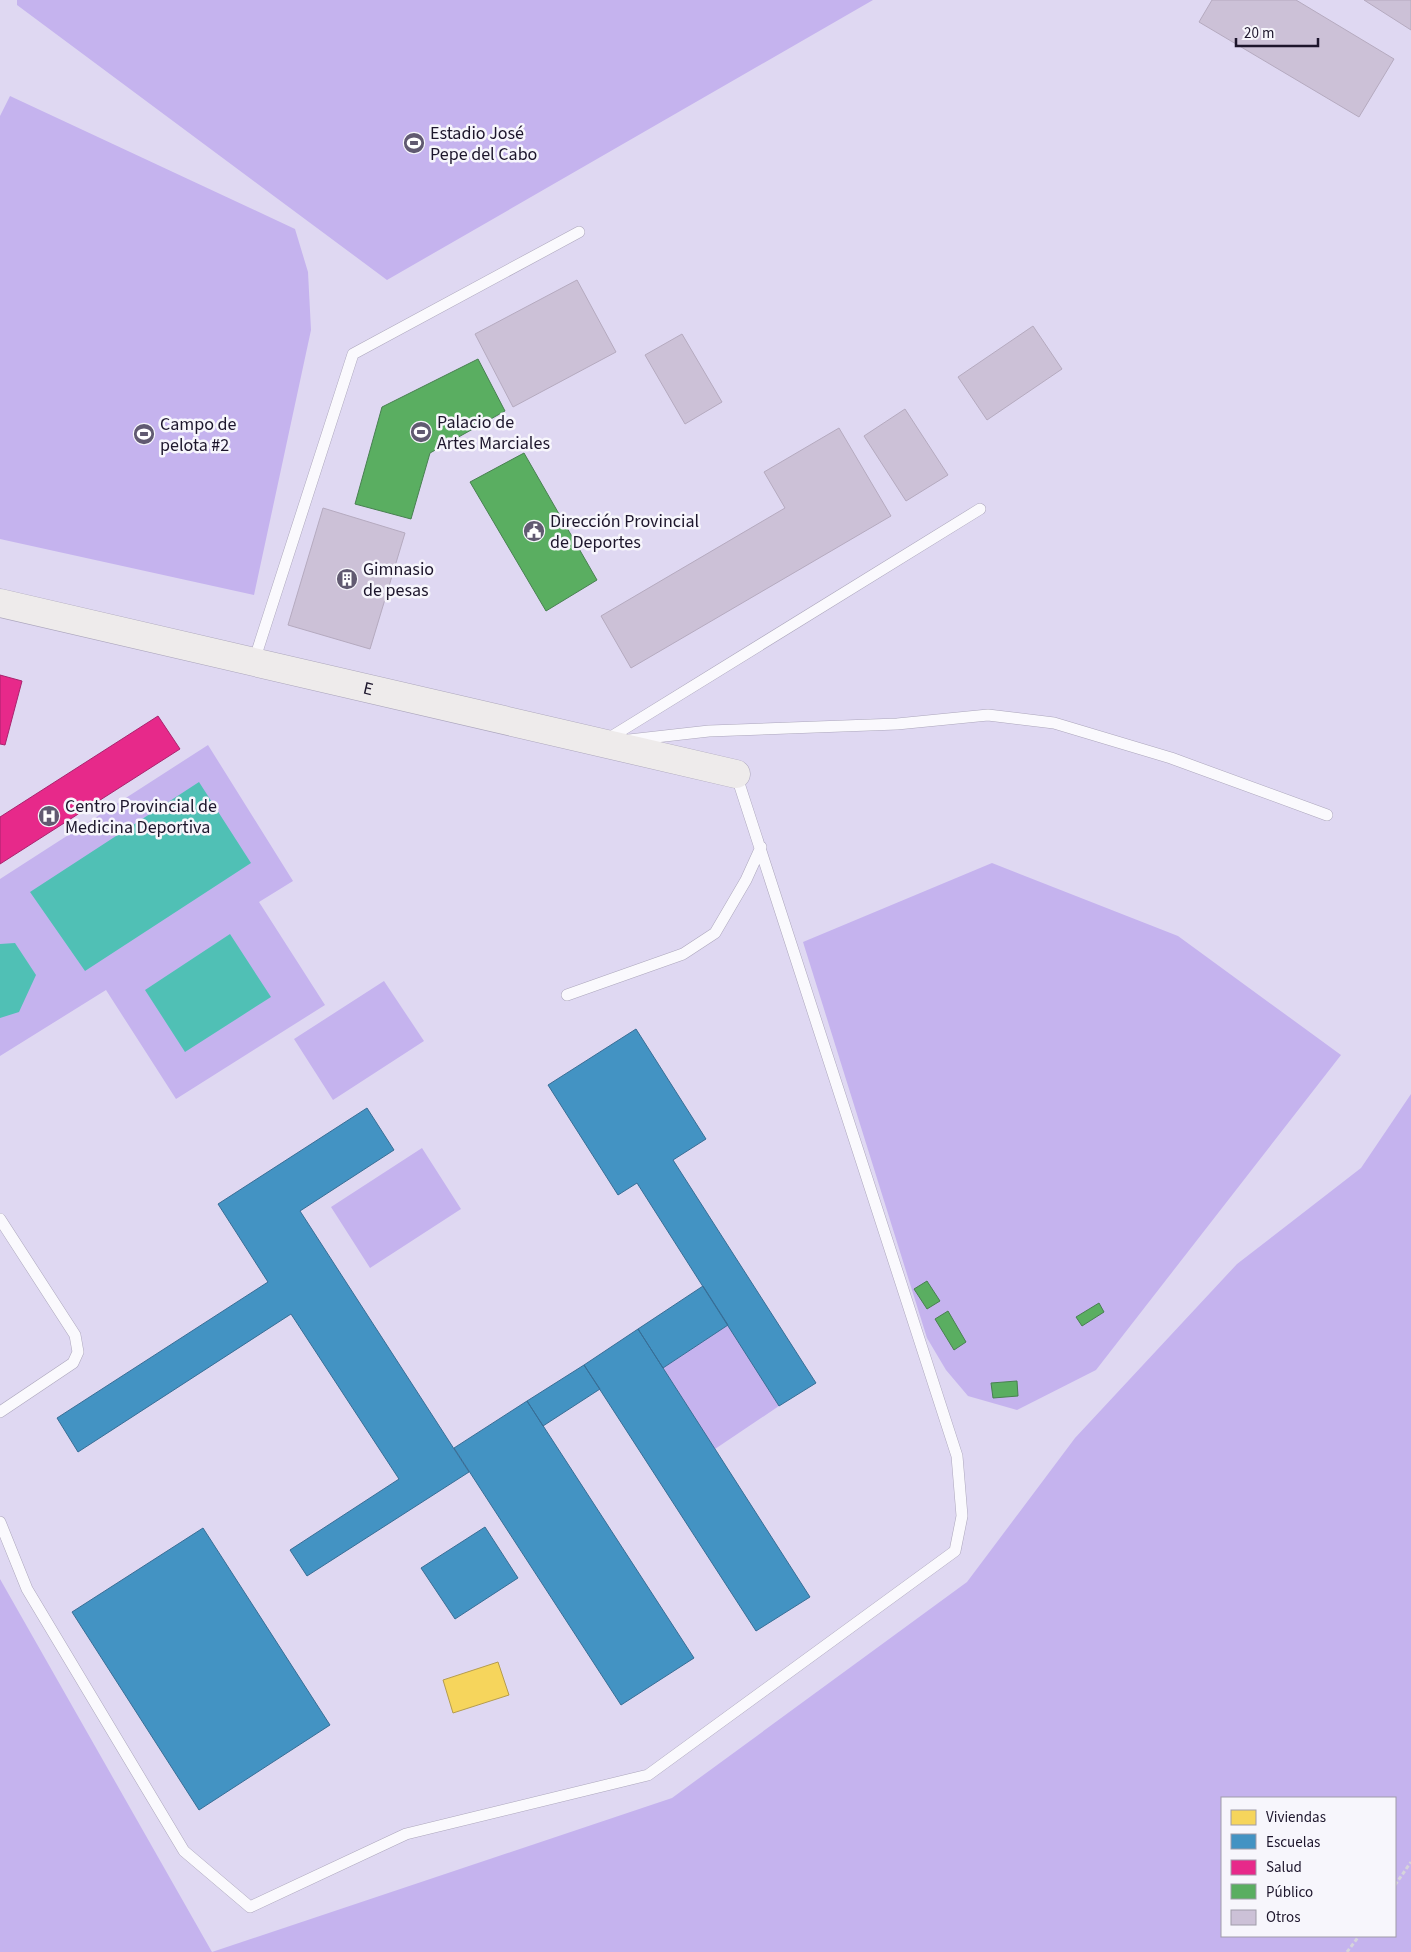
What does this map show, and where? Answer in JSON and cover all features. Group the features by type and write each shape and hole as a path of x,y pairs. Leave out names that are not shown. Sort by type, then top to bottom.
{"street":[{"name":"E","path":"0,603 736,774"}],"lane":[{"path":"254,661 353,354 579,232"},
{"path":"603,743 980,509"},
{"path":"603,743 709,731 898,724 988,716 1054,723 1170,758 1327,816"},
{"path":"0,1522 27,1589 184,1850 250,1906 406,1834 648,1775 955,1551 962,1516 957,1456 736,774"},
{"path":"567,994 683,954 715,933 746,880 760,847"},
{"path":"0,1219 75,1335 78,1352 73,1363 0,1412"}],"path":[{"path":"1396,1884 1411,1862"},
{"path":"1347,1952 1358,1937"}],"shaded area":[{"name":"Estadio José Pepe del Cabo","path":"17,0 873,0 387,280 17,5"},
{"name":"Campo de pelota #2","path":"10,96 295,229 308,272 311,330 254,595 0,539 0,116"},
{"path":"208,745 293,881 259,902 325,1005 176,1099 106,990 0,1056 0,879"},
{"path":"199,782 251,863 85,971 30,892"},
{"path":"992,863 1178,936 1341,1055 1096,1370 1017,1410 968,1396 946,1370 927,1338 803,942"},
{"path":"230,934 271,997 185,1052 145,990"},
{"path":"15,943 36,975 19,1012 0,1018 0,944"},
{"path":"384,981 424,1041 333,1100 294,1039"},
{"path":"1411,1094 1411,1952 212,1952 672,1798 967,1582 1075,1438 1237,1264 1361,1168"},
{"path":"422,1148 461,1209 370,1268 331,1207"},
{"path":"728,1325 779,1406 715,1449 663,1368"},
{"path":"0,1579 212,1952 0,1952"}],"building: Viviendas":[{"path":"498,1662 509,1695 453,1713 443,1680"}],"building: Escuelas":[{"path":"636,1029 706,1139 673,1160 816,1383 779,1406 637,1183 618,1195 548,1085"},
{"path":"367,1108 394,1150 300,1211 469,1472 307,1576 290,1550 399,1479 291,1314 78,1452 57,1418 268,1282 218,1204"},
{"path":"703,1286 728,1325 663,1368 638,1329"},
{"path":"638,1329 810,1597 756,1631 584,1365"},
{"path":"584,1365 600,1389 543,1426 527,1401"},
{"path":"527,1401 694,1658 621,1705 454,1448"},
{"path":"485,1527 518,1578 455,1619 421,1568"},
{"path":"203,1528 330,1725 199,1810 72,1612"}],"building: Salud":[{"path":"0,675 22,681 5,745 0,744"},
{"path":"158,716 180,749 0,864 0,817"}],"building: Público":[{"name":"Palacio de Artes Marciales","path":"478,359 505,411 430,453 411,519 355,504 382,407"},
{"name":"Dirección Provincial de Deportes","path":"524,453 597,580 546,611 470,482"},
{"path":"927,1281 940,1301 927,1309 914,1289"},
{"path":"1099,1303 1104,1312 1082,1326 1076,1317"},
{"path":"948,1311 966,1342 954,1350 935,1319"},
{"path":"1017,1381 1018,1396 993,1398 991,1383"}],"building: Otros":[{"path":"1212,0 1296,0 1394,59 1359,117 1199,22"},
{"path":"1364,0 1411,0 1411,30"},
{"path":"577,280 616,352 513,407 475,334"},
{"path":"1033,326 1062,369 987,420 958,377"},
{"path":"682,334 722,402 685,424 645,355"},
{"path":"905,409 948,475 906,501 864,436"},
{"path":"839,428 891,516 631,668 601,616 785,508 764,472"},
{"name":"Gimnasio de pesas","path":"323,508 405,533 370,649 288,625"}],"place":[{"name":"Estadio José Pepe del Cabo","path":"414,143"},
{"name":"Palacio de Artes Marciales","path":"421,432"},
{"name":"Campo de pelota #2","path":"144,434"},
{"name":"Dirección Provincial de Deportes","path":"534,531"},
{"name":"Gimnasio de pesas","path":"347,579"},
{"name":"Centro Provincial de Medicina Deportiva","path":"49,816"}]}
